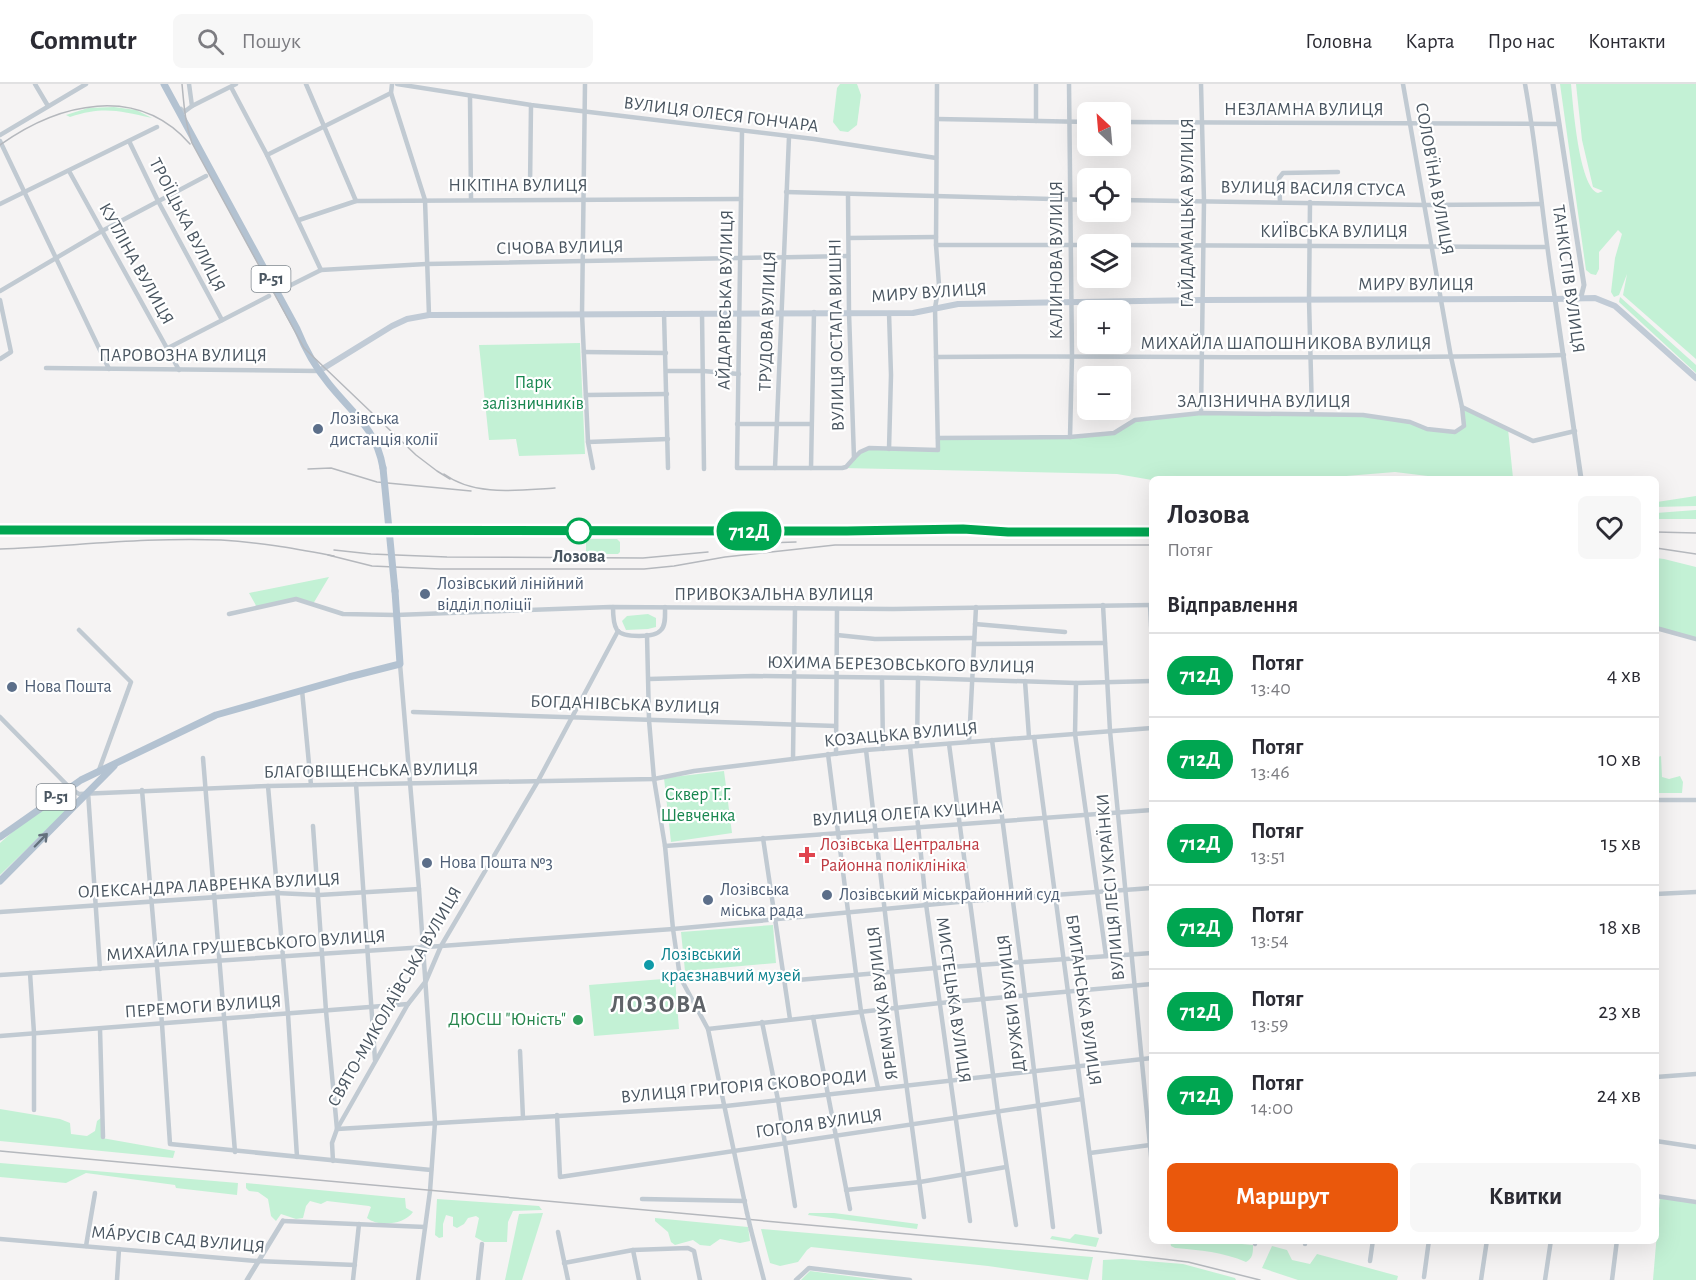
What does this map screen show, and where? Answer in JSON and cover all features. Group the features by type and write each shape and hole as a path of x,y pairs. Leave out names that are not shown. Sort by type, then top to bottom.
{"main road":[{"name":"Р-51","path":"0,837 70,788 99,771 216,715 400,664 380,450 371,432 319,371 304,348 297,329 165,84"},
{"name":"МИРУ ВУЛИЦЯ","path":"319,371 392,326 407,319 429,315 913,313 958,304 1581,297 1595,298 1615,306 1696,378"},
{"name":"Р-51","path":"0,881 116,764"}],"street":[{"path":"35,84 48,106"},
{"path":"0,135 86,84"},
{"path":"189,84 192,106"},
{"path":"306,84 356,201"},
{"path":"394,84 391,93 425,200 429,315"},
{"name":"ВУЛИЦЯ ОЛЕСЯ ГОНЧАРА","path":"394,84 470,97 936,158"},
{"path":"585,84 582,314 588,442 593,468"},
{"path":"775,468 842,468 846,467 860,452 869,448 938,450 935,308 939,285 936,245 937,84"},
{"path":"1036,84 1036,121"},
{"name":"КАЛИНОВА ВУЛИЦЯ","path":"1069,84 1072,356 1070,436"},
{"name":"ГАЙДАМАЦЬКА ВУЛИЦЯ","path":"1201,84 1204,201 1201,413"},
{"name":"СОЛОВ'ЇНА ВУЛИЦЯ","path":"1403,84 1451,357 1462,407"},
{"name":"ТАНКІСТІВ ВУЛИЦЯ","path":"1525,84 1581,476"},
{"path":"1553,84 1584,285 1581,297"},
{"path":"181,109 184,112 233,85 321,270"},
{"path":"267,154 391,93"},
{"path":"470,97 471,200"},
{"path":"530,188 531,105"},
{"path":"936,119 1077,122"},
{"name":"НЕЗЛАМНА ВУЛИЦЯ","path":"1131,122 1532,126 1559,124"},
{"path":"0,204 157,127"},
{"name":"АЙДАРІВСЬКА ВУЛИЦЯ","path":"742,132 737,468 775,468"},
{"name":"ТРУДОВА ВУЛИЦЯ","path":"775,468 789,137"},
{"path":"0,141 109,369"},
{"name":"ТРОЇЦЬКА ВУЛИЦЯ","path":"129,141 158,201 222,320"},
{"name":"КУТЛІНА ВУЛИЦЯ","path":"69,171 179,370"},
{"path":"1280,202 1279,178 1283,173 1338,171"},
{"path":"0,291 102,231 206,176"},
{"path":"786,192 1077,199"},
{"name":"ВУЛИЦЯ ОСТАПА ВИШНІ","path":"848,194 854,458"},
{"name":"НІКІТІНА ВУЛИЦЯ","path":"298,220 356,201 741,199"},
{"name":"ВУЛИЦЯ ВАСИЛЯ СТУСА","path":"1131,200 1425,205 1541,204"},
{"path":"1311,202 1309,300 1312,414"},
{"path":"849,238 936,237"},
{"path":"936,245 1077,245"},
{"name":"КИЇВСЬКА ВУЛИЦЯ","path":"1131,245 1547,247"},
{"name":"СІЧОВА ВУЛИЦЯ","path":"277,292 321,270 426,264 848,256"},
{"path":"168,348 269,296"},
{"path":"0,300 11,352 0,359"},
{"path":"811,468 814,312"},
{"path":"664,313 668,468"},
{"path":"889,313 891,375 889,448"},
{"path":"702,314 704,469"},
{"path":"584,352 666,353"},
{"name":"МИХАЙЛА ШАПОШНИКОВА ВУЛИЦЯ","path":"936,357 1311,358 1564,355"},
{"name":"ПАРОВОЗНА ВУЛИЦЯ","path":"46,368 319,371"},
{"path":"667,371 739,374"},
{"path":"586,395 667,394"},
{"path":"1462,407 1533,441 1575,432"},
{"name":"ЗАЛІЗНИЧНА ВУЛИЦЯ","path":"938,438 1114,433 1135,420 1201,413 1363,415 1410,422 1427,429 1455,432 1464,426 1462,407"},
{"path":"737,424 811,424"},
{"path":"588,442 668,440"},
{"name":"ПРИВОКЗАЛЬНА ВУЛИЦЯ","path":"230,614 296,599 343,614 396,615 537,608 837,609 1149,605"},
{"name":"ВУЛИЦЯ ЛЕСІ УКРАЇНКИ","path":"1103,606 1110,731 1149,1136"},
{"path":"613,607 618,631 628,635 657,633 662,629 664,623 665,608"},
{"path":"969,742 976,607"},
{"path":"793,759 795,608"},
{"path":"836,754 837,609"},
{"path":"975,624 1065,632"},
{"path":"1659,629 1696,639"},
{"path":"79,630 131,682 99,771"},
{"name":"СВЯТО-МИКОЛАЇВСЬКА ВУЛИЦЯ","path":"333,1161 332,1143 337,1129 408,1004 426,981 441,946 538,781 618,631"},
{"path":"648,635 654,779 665,846 673,929 681,977 708,1029 747,1213 764,1280"},
{"path":"837,635 875,639 1105,643"},
{"path":"400,664 411,783 435,1122 418,1280"},
{"name":"ЮХИМА БЕРЕЗОВСЬКОГО ВУЛИЦЯ","path":"649,679 753,676 1107,684 1149,681"},
{"path":"882,678 883,748"},
{"path":"917,746 918,678"},
{"name":"БРИТАНСЬКА ВУЛИЦЯ","path":"1025,681 1100,1232"},
{"path":"1076,683 1075,734 1106,956"},
{"path":"302,690 311,785"},
{"name":"БОГДАНІВСЬКА ВУЛИЦЯ","path":"413,712 836,726"},
{"path":"0,717 70,788"},
{"name":"КОЗАЦЬКА ВУЛИЦЯ","path":"654,779 694,771 883,748 1149,728"},
{"name":"ДРУЖБИ ВУЛИЦЯ","path":"992,740 1022,963 1053,1227"},
{"path":"949,744 998,1112 1016,1225"},
{"name":"МИСТЕЦЬКА ВУЛИЦЯ","path":"910,747 926,904 970,1221"},
{"name":"ЯРЕМЧУКА ВУЛИЦЯ","path":"866,750 896,1008 924,1217"},
{"path":"828,754 861,1011 879,1088"},
{"path":"203,758 235,1152"},
{"name":"БЛАГОВІЩЕНСЬКА ВУЛИЦЯ","path":"70,788 79,794 268,786 654,779"},
{"path":"356,784 375,1060"},
{"path":"268,786 288,1014 297,1157"},
{"path":"142,790 170,1144 431,1170"},
{"path":"88,792 100,969"},
{"path":"1659,800 1696,800"},
{"name":"ВУЛИЦЯ ОЛЕГА КУЦИНА","path":"665,846 1149,810"},
{"path":"313,826 337,1129"},
{"path":"762,838 786,981 790,1019"},
{"name":"МИХАЙЛА ГРУШЕВСЬКОГО ВУЛИЦЯ","path":"0,975 673,929 926,904 1149,888"},
{"name":"ОЛЕКСАНДРА ЛАВРЕНКА ВУЛИЦЯ","path":"0,912 276,893 319,895 419,889"},
{"path":"1659,894 1696,892"},
{"path":"786,981 936,968 1149,954"},
{"path":"30,973 34,1034 34,1110"},
{"path":"708,1029 861,1011 1149,984"},
{"name":"ПЕРЕМОГИ ВУЛИЦЯ","path":"0,1036 408,1004"},
{"path":"813,1017 850,1209"},
{"path":"762,1022 778,1100 795,1206"},
{"path":"100,1029 103,1137"},
{"path":"520,1051 523,1118"},
{"name":"ВУЛИЦЯ ГРИГОРІЯ СКОВОРОДИ","path":"337,1129 726,1106 1034,1070 1149,1059"},
{"path":"1659,1077 1696,1074"},
{"name":"ГОГОЛЯ ВУЛИЦЯ","path":"557,1115 560,1177 1082,1099"},
{"path":"1659,1141 1696,1147"},
{"path":"1090,1153 1149,1145"},
{"path":"846,1190 920,1182 1006,1167"},
{"path":"86,1246 95,1193"},
{"path":"1659,1196 1696,1202"},
{"path":"642,1199 745,1201"},
{"path":"247,1280 283,1221 425,1227"},
{"path":"353,1280 359,1224"},
{"path":"558,1232 568,1280"},
{"name":"МÁРУСІВ САД ВУЛИЦЯ","path":"0,1239 257,1261 355,1265"},
{"path":"478,1280 482,1244"},
{"path":"1370,1262 1372,1244"},
{"path":"1424,1277 1428,1244"},
{"path":"1481,1280 1486,1244"},
{"path":"1545,1280 1550,1244"},
{"path":"1612,1280 1616,1244"},
{"path":"564,1263 633,1250 688,1248 694,1251 700,1280"},
{"path":"117,1280 119,1249"},
{"path":"633,1250 639,1280"},
{"path":"796,1280 809,1268 910,1280"}],"green space":[{"path":"840,84 857,84 861,95 857,125 848,132 840,131 833,122 837,88"},
{"path":"1560,84 1571,84 1575,126 1582,161 1591,187 1598,193 1603,191 1593,187 1582,140 1576,84 1696,84 1696,359 1623,295 1627,274 1619,295 1614,297 1611,292 1615,258 1622,234 1618,230 1599,252 1599,269 1596,275 1586,270"},
{"path":"114,107 136,110 152,118 111,111 70,117 66,115 88,108"},
{"path":"1620,297 1696,365 1696,373 1619,302"},
{"name":"Парк залізничників","path":"580,343 585,454 519,456 516,439 489,440 479,345"},
{"path":"1462,407 1508,429 1513,476 1428,476 1395,472 1346,476 1149,476 1149,479 1117,474 842,468 864,450 938,450 938,438 1070,437 1114,433 1135,420 1201,413 1363,415 1410,422 1427,429 1455,432 1464,426"},
{"path":"1696,496 1696,506 1659,507 1659,502"},
{"path":"1696,510 1696,519 1659,519 1659,513"},
{"path":"586,539 617,539 620,542 620,552 618,554 586,554"},
{"path":"1659,558 1696,567 1696,639 1659,629"},
{"path":"329,577 313,604 296,599 258,609 249,593"},
{"path":"648,614 656,618 656,627 626,630 622,621 627,616"},
{"path":"1661,756 1662,777 1669,779 1680,776 1683,782 1682,793 1659,793 1659,757"},
{"name":"Сквер Т.Г. Шевченка","path":"724,771 732,833 671,842 664,778"},
{"path":"70,791 75,802 0,875 0,843 27,819"},
{"path":"773,925 776,963 685,971 681,932"},
{"path":"675,978 679,1029 594,1036 589,985"},
{"path":"0,1109 60,1119 70,1123 71,1134 87,1136 95,1131 97,1121 101,1118 102,1138 175,1151 173,1158 0,1141"},
{"path":"0,1163 238,1183 237,1195 176,1188 175,1185 86,1173 66,1183 0,1177"},
{"path":"246,1183 405,1198 406,1208 413,1212 404,1220 378,1223 367,1218 371,1207 369,1206 327,1201 321,1204 310,1201 303,1218 296,1219 281,1214 276,1221 271,1216 268,1199 258,1192 249,1191"},
{"path":"1660,1197 1696,1202 1696,1280 1653,1280 1656,1244 1659,1244"},
{"path":"437,1199 539,1206 542,1210 513,1211 508,1222 507,1242 484,1242 475,1237 479,1218 476,1216 468,1218 457,1228 453,1226 453,1217 446,1215 443,1237 439,1238 435,1235"},
{"path":"543,1213 522,1280 505,1280 519,1214"},
{"path":"809,1213 834,1213 918,1224 917,1229 808,1215"},
{"path":"655,1218 748,1227 750,1241 740,1243 720,1239 710,1246 700,1245 693,1240 675,1245 671,1242 668,1232 655,1221"},
{"path":"761,1229 1093,1257 1088,1280 988,1266 811,1247 798,1262 780,1266 770,1263"},
{"path":"1075,1234 1099,1238 1096,1247 1050,1239 1052,1236 1070,1239"},
{"path":"1171,1244 1242,1244 1253,1245 1253,1253 1246,1262 1220,1254 1171,1246"},
{"path":"1272,1246 1287,1250 1292,1260 1310,1264 1317,1254 1398,1276 1397,1280 1298,1280 1262,1268"},
{"path":"1122,1259 1183,1264 1236,1280 1102,1280 1103,1260"},
{"path":"810,1271 879,1280 801,1280"}],"railway":[{"path":"182,84 186,121 192,143 304,348 416,455 450,479"},
{"path":"0,145 23,130 47,119 72,110 97,106 122,107 146,113 169,125 190,144"},
{"path":"308,469 331,468 377,482 471,491"},
{"path":"444,474 456,481 483,489 512,491 555,488"},
{"path":"0,530 847,531 963,529 1008,532 1149,532"},
{"path":"1659,532 1696,533"},
{"path":"0,549 193,539 249,542 334,556"},
{"path":"765,543 796,542"},
{"path":"328,555 372,566 440,569 644,569 725,557 835,545 1149,545"},
{"path":"1659,548 1696,554"},
{"path":"334,550 447,557 643,558 708,552"},
{"path":"0,1151 1105,1252 1188,1262 1260,1280"}],"train":[{"name":"712Д","path":"0,530 896,531 963,529 1008,532 1149,532"}],"place":[{"name":"Лозівська дистанція колії","path":"318,429"},
{"name":"Лозова","path":"579,531"},
{"name":"Лозівський лінійний відділ поліції","path":"425,594"},
{"name":"Нова Пошта","path":"12,687"},
{"name":"Лозівська Центральна Районна поліклініка","path":"807,855"},
{"name":"Нова Пошта №3","path":"427,863"},
{"name":"Лозівський міськрайонний суд","path":"827,895"},
{"name":"Лозівська міська рада","path":"708,900"},
{"name":"Лозівський краєзнавчий музей","path":"649,965"},
{"name":"ДЮСШ \"Юність\"","path":"578,1020"}],"district":[{"name":"ЛОЗОВА","path":"659,1005"}]}
